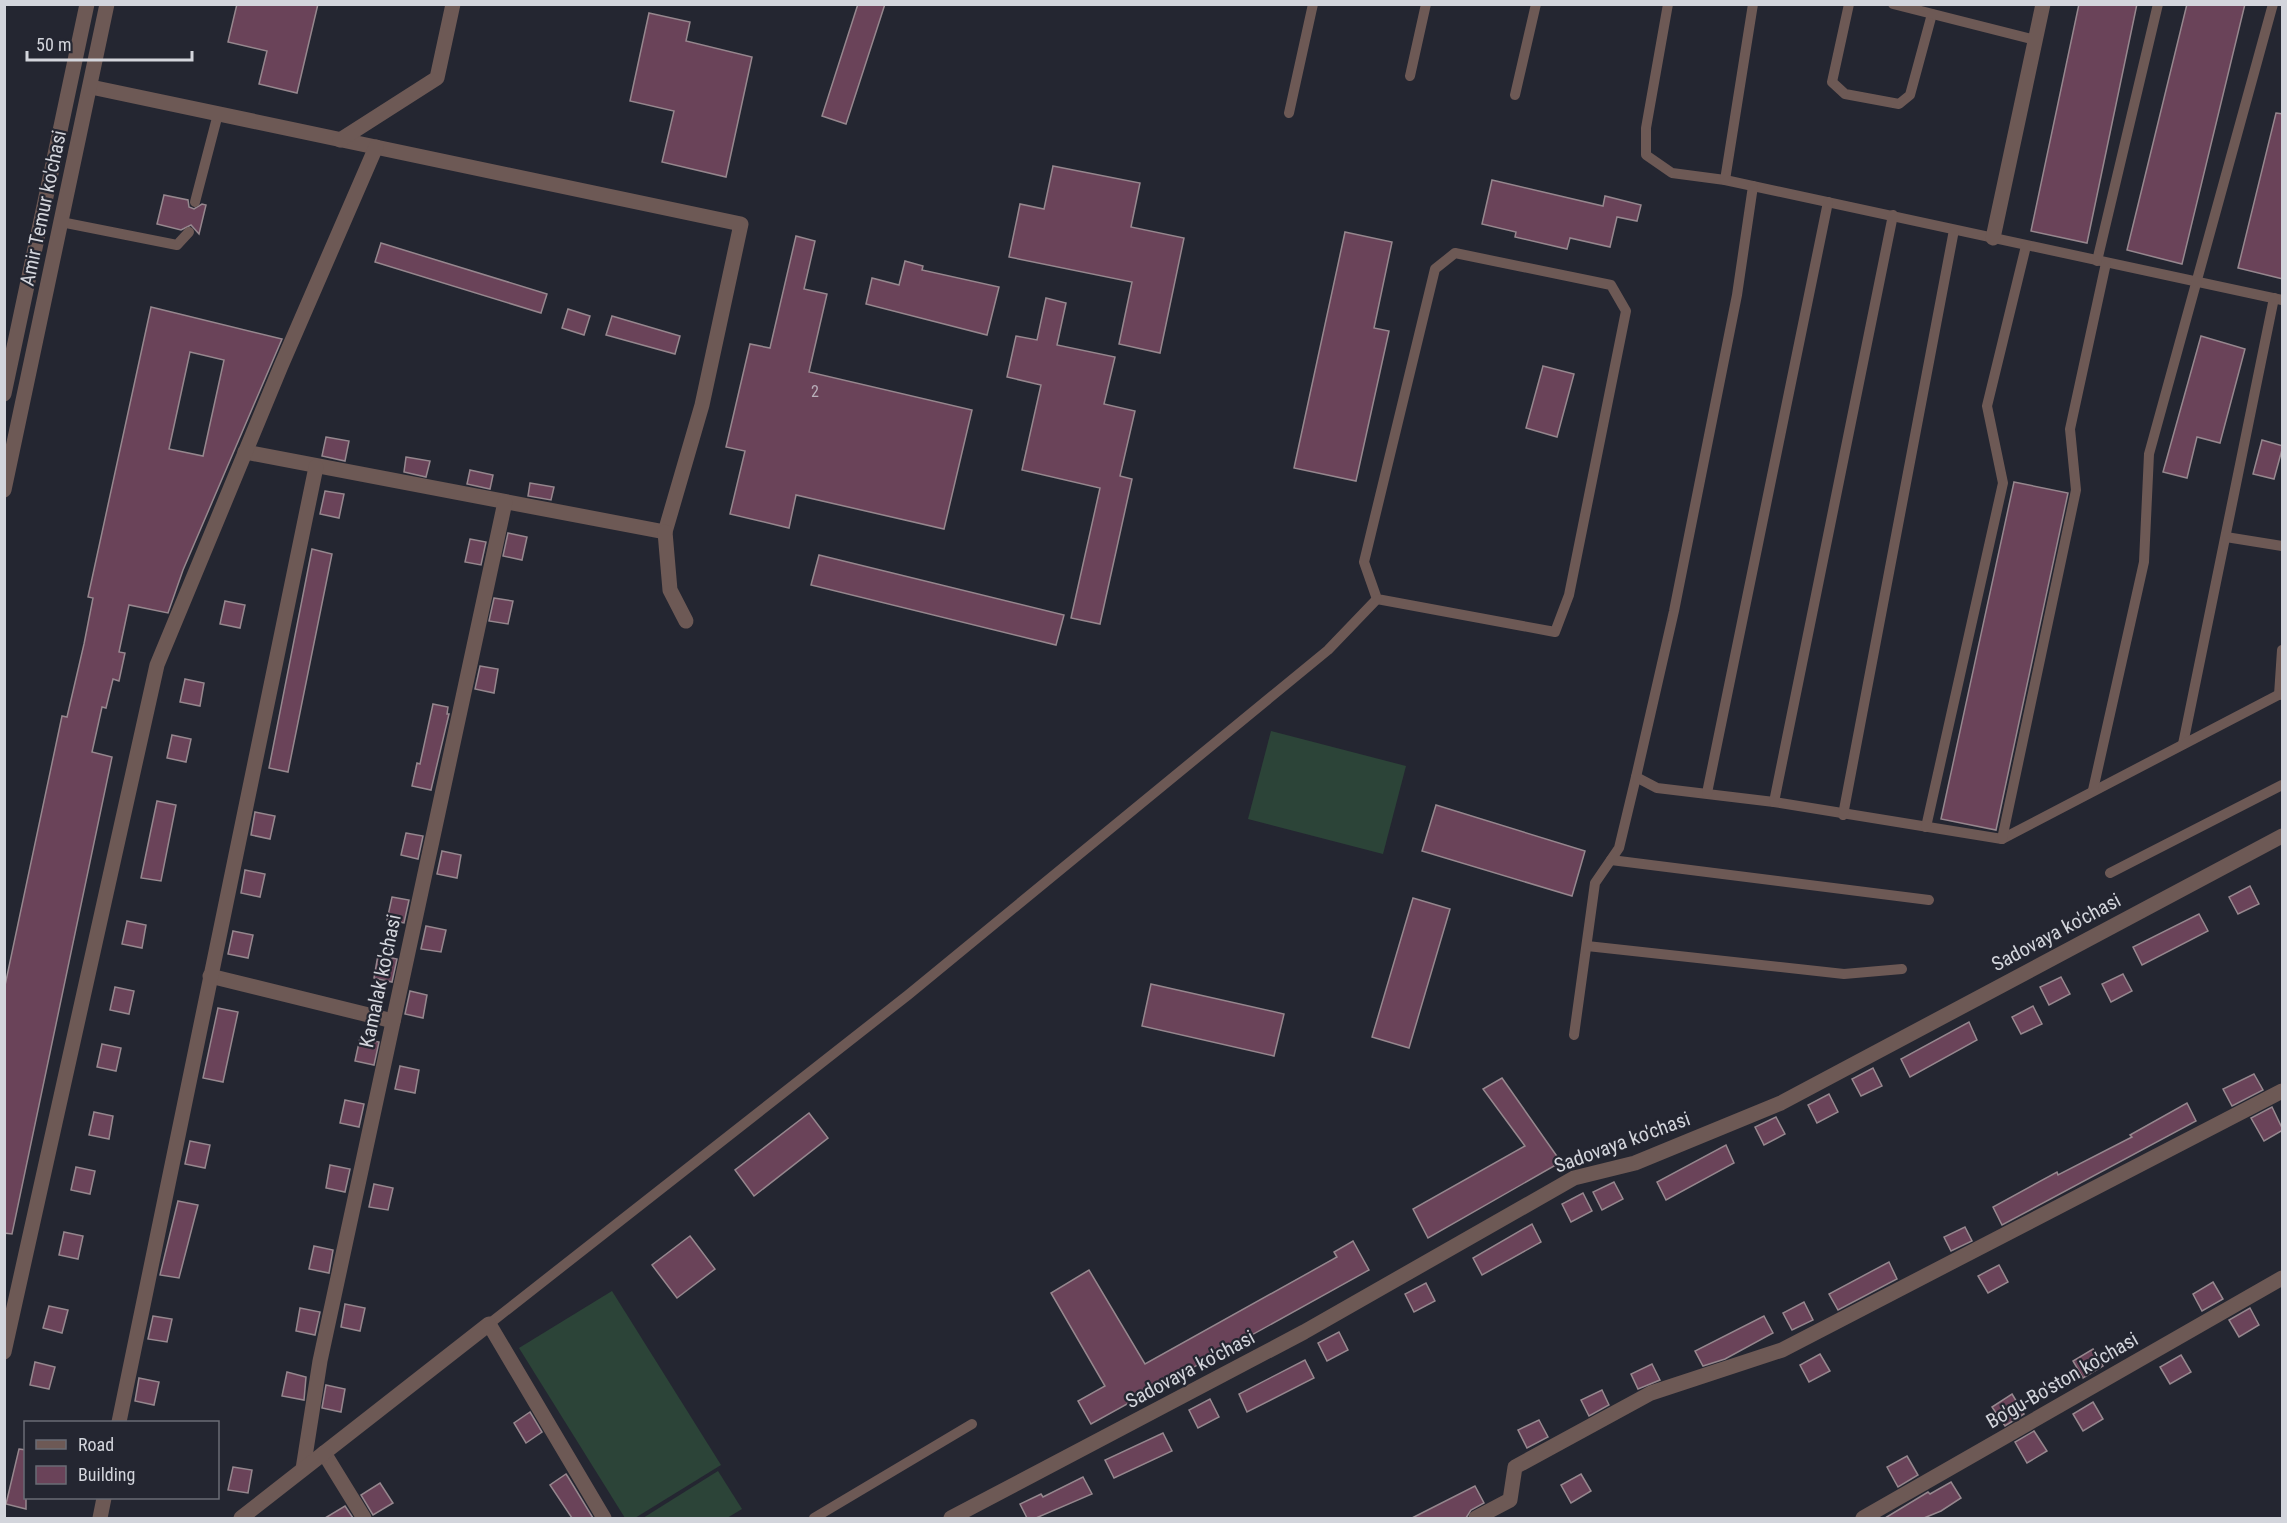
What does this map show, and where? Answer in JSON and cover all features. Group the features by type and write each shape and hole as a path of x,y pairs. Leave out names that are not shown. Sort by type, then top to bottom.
{"street":[{"name":"Amir Temur ko'chasi","path":"4,393 87,4"},
{"name":"Amir Temur ko'chasi","path":"4,490 107,4"},
{"path":"340,140 437,78 453,4"},
{"path":"1993,238 2043,4"},
{"path":"91,87 741,224 702,405 665,532 670,590 686,621"},
{"path":"4,1352 157,665 245,452 376,147"},
{"path":"39,231 60,229"},
{"path":"245,452 665,532"},
{"path":"119,1421 316,466"},
{"name":"Kamalak ko'chasi","path":"303,1470 320,1361 505,502"},
{"name":"Sadovaya ko'chasi","path":"951,1518 1304,1332 1574,1178 1635,1163 1781,1103 2283,836"},
{"path":"210,976 393,1021"},
{"path":"1476,1518 1510,1500 1515,1467 1651,1393 1782,1350 2283,1091"},
{"name":"Bo'gu-Bo'ston ko'chasi","path":"1863,1518 2283,1278"},
{"path":"241,1518 489,1323 604,1518"},
{"path":"324,1453 364,1518"},
{"path":"100,1518 104,1499"}],"lane":[{"path":"1289,113 1313,4"},
{"path":"1410,76 1426,4"},
{"path":"1515,95 1536,4"},
{"path":"1668,4 1646,128 1646,155 1672,173 1725,180 2278,299 2183,744"},
{"path":"1725,180 1753,4"},
{"path":"1849,4 1832,82 1845,94 1899,104 1910,95 1932,14"},
{"path":"1893,4 2035,40"},
{"path":"2002,839 2076,490 2070,429 2102,262 2158,4"},
{"path":"2093,790 2144,562 2149,454 2273,4"},
{"path":"195,202 218,114"},
{"path":"1574,1035 1595,883 1619,848 1674,611 1734,307 1753,186"},
{"path":"1707,793 1828,202"},
{"path":"1774,802 1893,215"},
{"path":"60,229 177,245 189,232"},
{"path":"1843,815 1954,230"},
{"path":"1926,827 2003,483 1987,406 2026,246"},
{"path":"1455,253 1611,285 1626,311 1569,595 1555,632 1377,599 1364,562 1435,269 1455,253"},
{"path":"2226,537 2283,546"},
{"path":"489,1323 908,994 1328,650 1377,599"},
{"path":"1636,777 1657,788 1774,802 2002,839 2281,694 2283,650"},
{"path":"2110,873 2283,785"},
{"path":"1611,860 1929,900"},
{"path":"1587,946 1844,974 1902,969"},
{"path":"814,1518 972,1424"}],"green space":[{"path":"1271,731 1406,766 1383,854 1248,819"},
{"path":"612,1291 721,1465 635,1518 625,1518 519,1348"},
{"path":"718,1471 742,1509 727,1518 643,1518"}],"building":[{"path":"237,4 318,4 297,93 259,84 267,51 228,42"},
{"path":"858,4 885,4 846,124 822,116"},
{"path":"2079,4 2137,4 2087,243 2031,231"},
{"path":"2187,4 2245,4 2182,264 2127,250"},
{"path":"649,13 690,22 686,41 752,57 726,177 662,162 674,111 630,101"},
{"path":"2276,113 2283,114 2283,279 2238,268"},
{"path":"1053,166 1140,183 1131,227 1184,238 1160,353 1119,344 1132,282 1009,257 1020,204 1044,209"},
{"path":"1492,180 1603,206 1605,196 1641,205 1637,221 1617,217 1610,247 1570,238 1567,249 1515,237 1516,232 1482,224"},
{"path":"164,195 188,200 189,207 194,209 202,204 206,205 199,234 191,225 181,230 157,224"},
{"path":"1345,232 1392,242 1374,328 1389,331 1356,481 1294,468"},
{"path":"796,236 815,241 804,289 827,294 809,372 972,410 944,529 796,495 789,528 730,514 745,451 726,447 750,344 770,348"},
{"path":"381,243 547,294 541,313 375,262"},
{"path":"905,261 923,266 922,270 999,287 987,335 866,304 872,278 899,285"},
{"path":"1046,298 1066,303 1057,345 1115,357 1104,404 1135,411 1120,476 1132,479 1100,624 1071,618 1100,488 1022,470 1041,385 1007,377 1016,336 1037,340"},
{"path":"151,307 282,339 183,570 168,613 129,605 119,652 125,653 119,681 113,679 106,708 102,707 92,752 112,757 12,1234 4,1233 4,990 62,716 67,717 84,644 93,598 88,597","holes":["190,352 224,360 203,456 169,449"]},
{"path":"568,309 590,316 584,335 562,328"},
{"path":"612,316 680,336 675,354 606,335"},
{"path":"2201,336 2245,349 2220,443 2197,437 2187,478 2163,472"},
{"path":"1543,366 1574,374 1557,437 1526,428"},
{"path":"326,437 349,441 345,461 322,456"},
{"path":"2262,440 2283,446 2274,479 2253,474"},
{"path":"406,457 430,461 426,477 404,472"},
{"path":"470,470 493,475 490,489 467,484"},
{"path":"2014,482 2068,493 1996,830 1941,819"},
{"path":"530,483 554,487 551,500 528,496"},
{"path":"325,491 344,494 339,518 320,514"},
{"path":"508,533 527,537 522,560 503,556"},
{"path":"470,539 486,542 481,565 465,562"},
{"path":"312,549 332,554 288,772 269,768"},
{"path":"819,555 1064,615 1056,645 811,585"},
{"path":"494,598 513,601 508,624 489,621"},
{"path":"225,601 245,605 240,628 220,624"},
{"path":"480,666 498,669 494,693 475,689"},
{"path":"185,679 204,683 200,706 180,702"},
{"path":"433,704 448,707 447,714 449,714 431,790 412,786 417,763 420,764"},
{"path":"172,735 191,739 186,762 167,758"},
{"path":"157,801 176,805 161,881 141,878"},
{"path":"1436,805 1585,851 1572,896 1422,851"},
{"path":"255,812 275,816 270,839 251,835"},
{"path":"406,833 423,836 418,859 401,855"},
{"path":"442,851 461,855 457,878 437,874"},
{"path":"245,870 265,874 260,897 241,893"},
{"path":"2250,886 2259,904 2238,914 2229,897"},
{"path":"392,897 409,900 404,923 387,920"},
{"path":"1413,898 1450,909 1409,1048 1372,1037"},
{"path":"2199,914 2208,931 2142,965 2133,947"},
{"path":"127,921 146,925 142,948 122,944"},
{"path":"426,926 446,930 441,952 421,949"},
{"path":"233,931 253,935 248,958 228,954"},
{"path":"378,955 397,959 392,982 374,978"},
{"path":"2123,974 2132,991 2111,1002 2102,984"},
{"path":"2061,977 2070,994 2049,1005 2040,987"},
{"path":"1151,984 1284,1014 1274,1056 1142,1026"},
{"path":"115,987 134,991 129,1014 110,1010"},
{"path":"410,991 427,995 423,1018 405,1014"},
{"path":"2033,1006 2042,1024 2021,1034 2012,1017"},
{"path":"218,1008 238,1012 223,1082 203,1078"},
{"path":"1969,1022 1977,1040 1910,1077 1901,1059"},
{"path":"360,1038 379,1042 374,1065 355,1061"},
{"path":"102,1044 121,1048 116,1071 97,1067"},
{"path":"400,1066 419,1070 415,1093 395,1089"},
{"path":"1873,1068 1882,1086 1861,1096 1852,1079"},
{"path":"2254,1074 2263,1090 2232,1106 2223,1089"},
{"path":"1502,1078 1561,1162 1428,1238 1413,1209 1525,1146 1483,1089"},
{"path":"1829,1094 1838,1112 1817,1123 1808,1105"},
{"path":"345,1100 364,1104 359,1127 340,1123"},
{"path":"2187,1103 2196,1121 2002,1225 1993,1207 2057,1172 2058,1175 2132,1137 2130,1135"},
{"path":"2272,1107 2283,1130 2264,1141 2251,1118"},
{"path":"94,1112 113,1116 109,1139 89,1135"},
{"path":"809,1113 828,1138 754,1196 735,1170"},
{"path":"1776,1117 1785,1134 1764,1145 1755,1127"},
{"path":"190,1141 210,1145 205,1168 185,1164"},
{"path":"1726,1145 1734,1163 1666,1200 1657,1182"},
{"path":"330,1165 350,1169 345,1192 326,1188"},
{"path":"76,1167 95,1171 90,1194 71,1190"},
{"path":"1614,1182 1623,1199 1602,1210 1593,1192"},
{"path":"374,1184 393,1188 388,1210 369,1207"},
{"path":"1583,1193 1592,1211 1571,1222 1562,1204"},
{"path":"178,1201 198,1205 179,1278 160,1275"},
{"path":"1532,1224 1541,1242 1482,1275 1473,1258"},
{"path":"1965,1227 1972,1241 1951,1251 1944,1237"},
{"path":"64,1232 83,1236 78,1259 59,1255"},
{"path":"690,1236 715,1269 677,1298 652,1265"},
{"path":"1353,1241 1369,1270 1091,1424 1078,1401 1105,1386 1051,1293 1089,1270 1145,1364 1337,1257 1334,1252"},
{"path":"314,1246 333,1250 329,1273 309,1269"},
{"path":"1889,1262 1897,1279 1838,1310 1829,1294"},
{"path":"1999,1265 2008,1282 1988,1293 1978,1276"},
{"path":"2213,1282 2223,1299 2202,1311 2193,1294"},
{"path":"1426,1283 1435,1301 1414,1312 1405,1294"},
{"path":"1804,1302 1813,1320 1792,1330 1783,1313"},
{"path":"345,1304 365,1308 360,1331 341,1327"},
{"path":"49,1306 68,1310 62,1333 43,1328"},
{"path":"300,1308 320,1312 315,1335 296,1331"},
{"path":"2250,1308 2259,1325 2239,1337 2229,1320"},
{"path":"153,1316 172,1319 167,1342 148,1339"},
{"path":"1764,1316 1773,1333 1725,1359 1703,1366 1695,1351"},
{"path":"1339,1332 1348,1350 1327,1361 1318,1343"},
{"path":"2093,1349 2103,1366 2083,1378 2073,1361"},
{"path":"1820,1354 1830,1371 1809,1382 1800,1365"},
{"path":"2181,1355 2191,1372 2170,1384 2160,1367"},
{"path":"1305,1360 1314,1378 1247,1412 1239,1394"},
{"path":"35,1362 55,1367 49,1389 30,1385"},
{"path":"1652,1364 1660,1380 1638,1389 1631,1374"},
{"path":"287,1372 306,1377 304,1400 282,1396"},
{"path":"139,1378 159,1382 154,1405 135,1401"},
{"path":"326,1385 345,1389 341,1412 322,1408"},
{"path":"1602,1390 1609,1405 1589,1416 1581,1400"},
{"path":"2012,1394 2024,1414 2005,1426 1992,1407"},
{"path":"1210,1399 1219,1417 1198,1428 1189,1410"},
{"path":"2093,1402 2103,1419 2083,1431 2073,1414"},
{"path":"530,1412 542,1432 526,1443 514,1423"},
{"path":"1539,1420 1548,1437 1527,1448 1518,1430"},
{"path":"2034,1431 2047,1451 2027,1463 2015,1442"},
{"path":"1163,1433 1172,1451 1114,1478 1105,1460"},
{"path":"19,1449 24,1450 26,1509 6,1504"},
{"path":"1907,1456 1918,1475 1898,1487 1887,1467"},
{"path":"233,1467 252,1470 248,1493 228,1490"},
{"path":"566,1474 593,1518 572,1518 550,1485"},
{"path":"1581,1474 1591,1491 1571,1503 1561,1485"},
{"path":"1083,1477 1092,1494 1036,1518 1027,1518 1020,1504 1041,1494 1043,1497"},
{"path":"1951,1482 1961,1498 1941,1511 1924,1518 1885,1518 1928,1492 1930,1494"},
{"path":"380,1483 393,1503 373,1515 361,1495"},
{"path":"1475,1486 1484,1503 1471,1510 1466,1518 1412,1518"},
{"path":"345,1506 353,1518 325,1518"}]}
